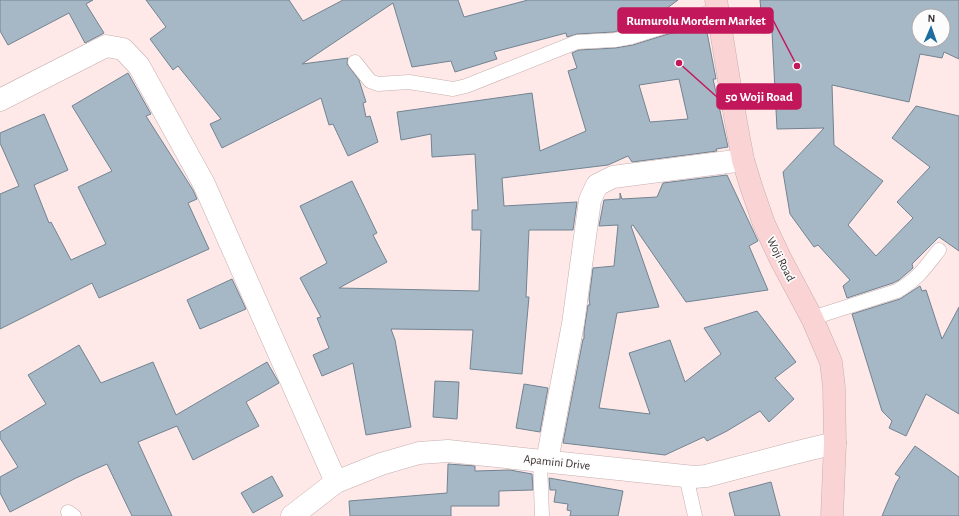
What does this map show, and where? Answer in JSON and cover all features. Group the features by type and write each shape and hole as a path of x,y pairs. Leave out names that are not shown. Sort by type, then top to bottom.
{"main road":[{"name":"Woji Road","path":"717,5 743,160 764,224 781,260 812,318 828,353 832,369 835,443 832,516"}],"street":[{"path":"0,100 106,46 123,49 139,66 204,184 336,482"},
{"path":"543,461 573,324 590,200 597,185 614,177 628,174 743,160"},
{"name":"Apamini Drive","path":"292,516 336,482 381,464 419,453 448,451 686,476 706,476 835,443"}],"lane":[{"path":"355,62 370,81 378,84 409,82 453,89 466,86 577,42 615,40 632,37 717,5"},
{"path":"812,318 897,291 910,284 923,271 939,250"},
{"path":"542,516 543,461"},
{"path":"686,476 694,516"}],"building":[{"path":"0,0 93,0 86,4 104,33 85,43 69,13 8,45 0,31"},
{"path":"146,0 289,0 303,21 343,0 458,0 464,17 528,0 678,0 647,23 614,32 577,34 567,37 566,33 494,52 497,59 455,72 451,61 412,67 393,3 302,64 348,58 347,64 359,80 366,102 363,103 366,117 370,116 378,142 348,156 333,124 329,125 321,98 222,148 210,124 221,119 178,66 173,70 150,39 166,27"},
{"path":"760,0 959,0 959,59 944,52 942,58 920,54 909,102 832,85 834,145 883,181 848,225 876,256 913,218 897,202 930,167 892,138 916,106 959,116 959,251 939,237 912,264 913,268 899,280 847,298 843,286 850,280 818,245 814,247 790,214 783,172 824,128 777,129 772,32 763,33"},
{"path":"706,27 716,79 713,79 728,147 716,149 717,151 632,162 628,156 608,165 502,178 504,206 577,202 573,230 529,230 526,297 529,297 522,374 470,369 473,330 391,329 395,340 411,427 366,435 353,363 322,376 313,355 329,348 317,318 321,317 300,278 327,263 300,206 352,181 377,233 373,235 387,262 339,288 479,291 481,230 472,230 472,210 478,210 475,154 432,157 431,134 401,140 397,112 532,93 540,151 586,131 568,71 577,68 572,53 579,50 615,48 633,45 668,34","holes":["679,79 688,119 650,122 639,85"]},
{"path":"128,73 151,114 146,116 193,190 197,199 188,203 209,249 99,298 92,283 0,329 0,194 19,186 0,143 0,133 44,114 68,170 34,185 49,223 51,222 71,260 106,244 78,187 112,171 72,106"},
{"path":"727,175 758,241 749,246 768,290 686,302 633,225 631,226 659,307 617,313 599,408 650,414 629,353 670,340 685,382 721,354 704,328 757,311 796,362 775,378 794,399 769,422 760,411 707,441 704,437 665,455 563,443 584,339 588,305 590,305 589,299 593,268 614,266 618,225 599,226 604,200 620,199 620,193 622,199 657,197 663,183"},
{"path":"232,279 246,309 200,329 187,300"},
{"path":"920,286 922,291 926,290 942,339 959,307 959,414 926,394 906,436 889,428 892,421 882,411 852,314 900,299"},
{"path":"79,345 101,383 153,362 176,415 267,362 279,383 246,402 259,426 193,460 177,426 138,442 172,516 132,516 107,464 76,478 10,512 0,493 0,477 18,467 0,438 0,432 46,404 28,375"},
{"path":"435,381 459,382 457,419 433,417"},
{"path":"524,384 548,388 540,432 516,428"},
{"path":"915,446 959,477 959,516 882,516 900,477 895,474"},
{"path":"448,464 475,466 475,471 510,470 532,474 533,490 499,491 499,506 451,506 451,516 350,516 349,501 447,493"},
{"path":"272,476 283,496 253,513 241,493"},
{"path":"549,478 623,491 618,516 570,516 571,511 567,510 568,504 554,502 556,490 550,490"},
{"path":"771,482 780,516 735,516 729,493"}],"place":[{"name":"50 Woji Road","path":"679,63"},
{"name":"Rumurolu Mordern Market","path":"797,66"}]}
